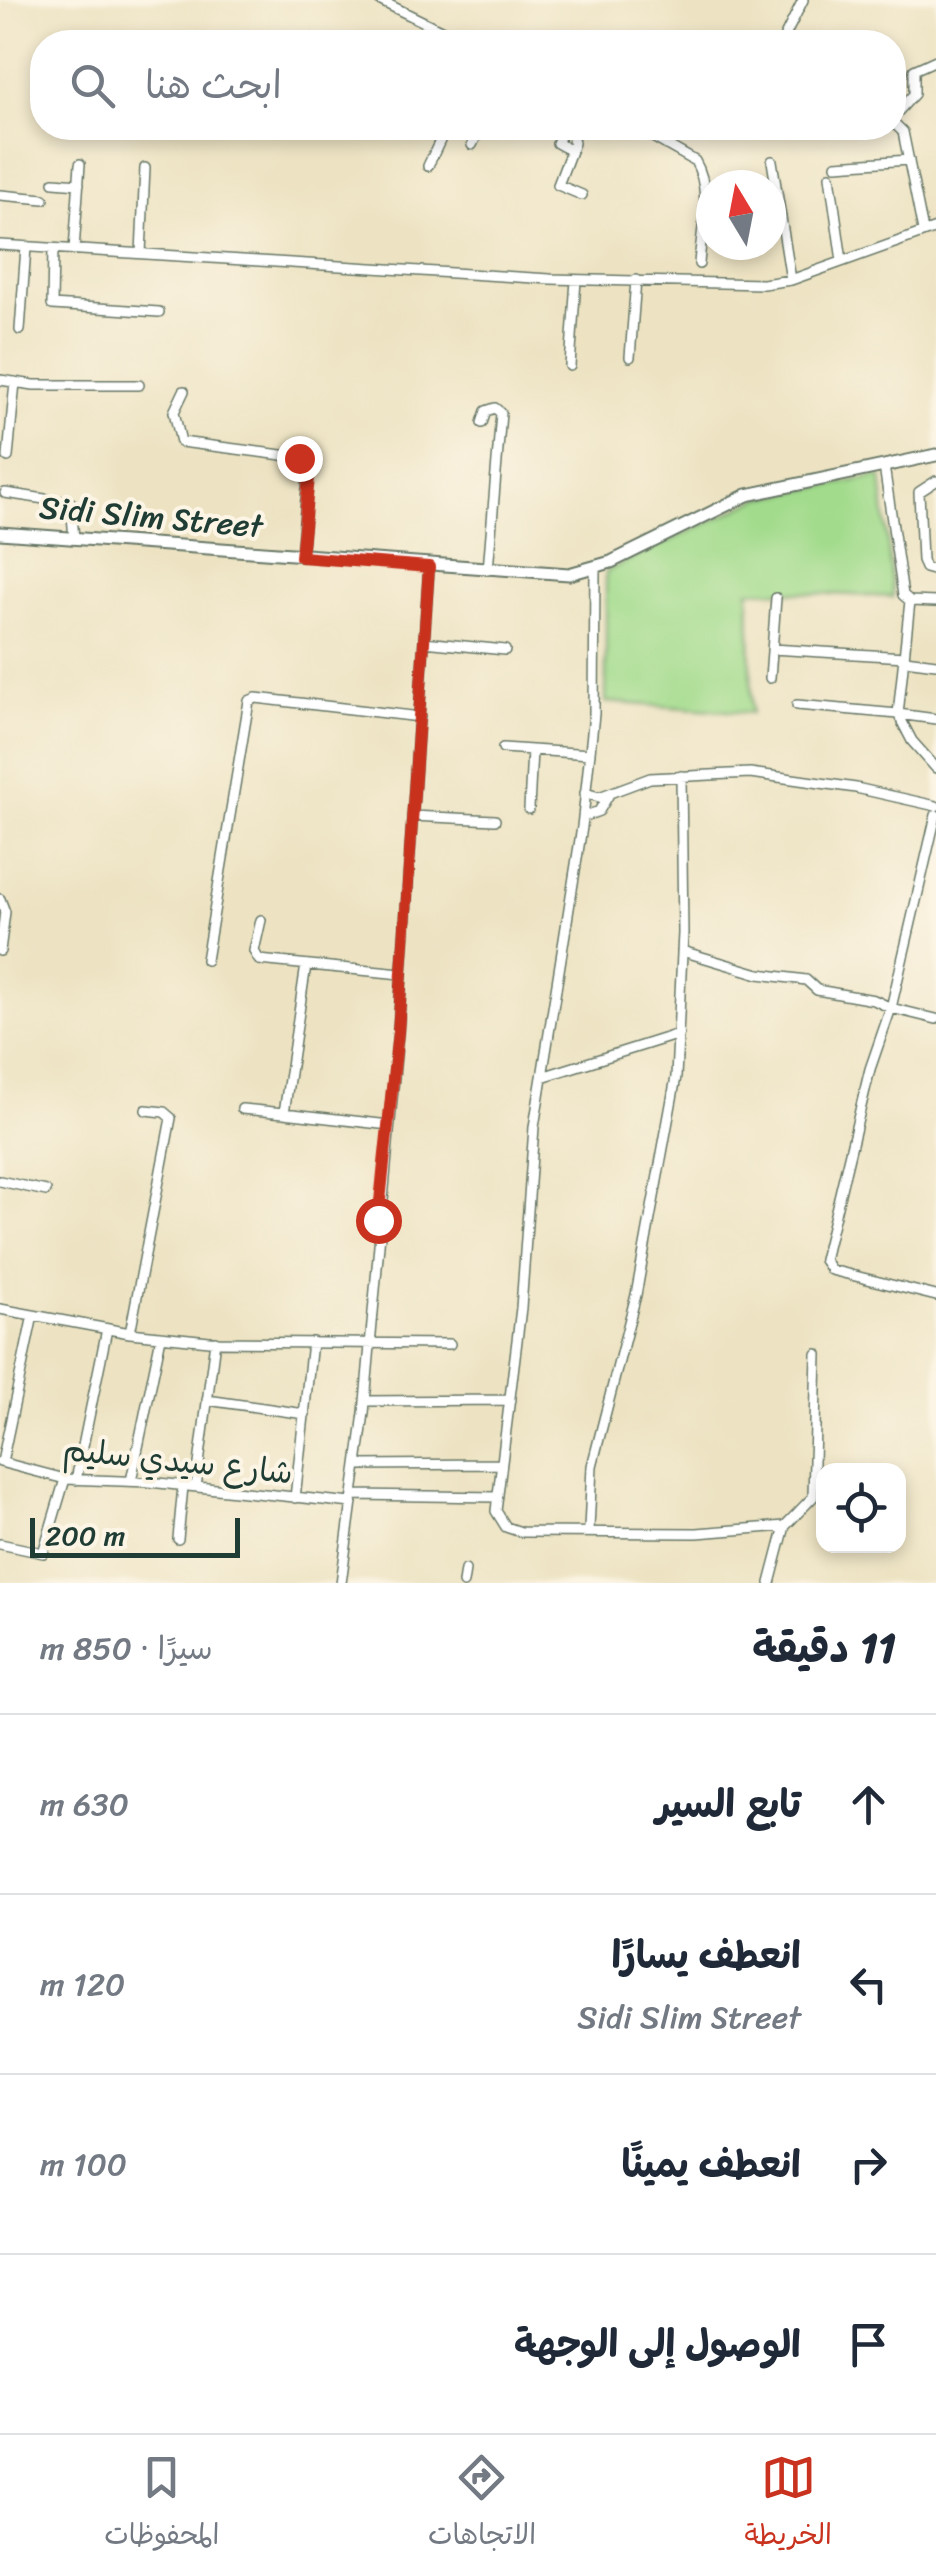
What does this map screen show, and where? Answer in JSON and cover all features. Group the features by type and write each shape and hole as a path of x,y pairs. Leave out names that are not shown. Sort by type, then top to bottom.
{"main road":[{"name":"Sidi Slim Street","path":"0,533 550,574 594,568 747,495 936,454"}],"street":[{"path":"379,0 441,30"},
{"path":"788,30 803,0"},
{"path":"906,104 914,94 914,70 936,60"},
{"path":"428,166 440,140"},
{"path":"472,145 475,140"},
{"path":"556,140 560,148 568,149 558,186 582,195"},
{"path":"659,140 695,161 700,169 705,201 699,264"},
{"path":"905,140 923,231"},
{"path":"836,166 909,160"},
{"path":"772,162 791,280"},
{"path":"74,250 80,164"},
{"path":"141,254 145,168"},
{"path":"830,176 842,261"},
{"path":"54,182 79,184"},
{"path":"0,195 44,199"},
{"path":"0,246 576,280 762,284 791,280 936,228"},
{"path":"20,330 26,247"},
{"path":"53,249 52,305 159,312"},
{"path":"570,366 576,280"},
{"path":"630,357 636,280"},
{"path":"0,380 139,385"},
{"path":"8,458 16,382"},
{"path":"184,391 174,412 181,442 290,456 309,464 301,557"},
{"path":"482,422 486,411 496,408 501,413 488,570"},
{"path":"884,466 902,594 910,601 936,602"},
{"path":"936,480 919,492 922,553 926,568 936,572"},
{"path":"6,493 71,503 74,539"},
{"path":"922,553 936,554"},
{"path":"342,1583 364,1401 389,1125 429,567"},
{"path":"594,568 590,754 530,1164 510,1400 496,1497 498,1518 512,1530 698,1534 784,1526"},
{"path":"770,678 776,598"},
{"path":"910,601 898,714 912,741 936,768"},
{"path":"424,642 505,650"},
{"path":"772,649 936,664"},
{"path":"206,960 249,701 256,698 420,716"},
{"path":"796,705 936,719"},
{"path":"503,748 590,754"},
{"path":"529,809 532,750"},
{"path":"585,793 608,796 638,782 681,776 767,774 936,806"},
{"path":"589,1530 592,1466 636,1294 676,1077 682,951 681,776"},
{"path":"583,818 599,812 608,796"},
{"path":"936,815 891,1008 870,1069 824,1264 830,1270 936,1296"},
{"path":"412,816 495,820"},
{"path":"0,899 6,912 0,952"},
{"path":"261,920 255,957 401,974"},
{"path":"682,951 759,974 806,980 816,990 874,1000 936,1019"},
{"path":"284,1113 306,965"},
{"path":"542,1077 680,1034"},
{"path":"242,1108 389,1125"},
{"path":"130,1334 171,1118 164,1112 146,1110"},
{"path":"0,1181 46,1191"},
{"path":"0,1309 130,1334 215,1342 450,1344"},
{"path":"1,1462 33,1316"},
{"path":"0,1544 43,1553 70,1479 108,1329"},
{"path":"131,1481 161,1336"},
{"path":"196,1487 215,1342"},
{"path":"295,1498 312,1342"},
{"path":"770,1583 784,1526 813,1497 817,1354"},
{"path":"207,1400 305,1414"},
{"path":"364,1401 510,1400"},
{"name":"شارع سيدي سليم","path":"1,1462 70,1479 131,1481 295,1498 496,1497"},
{"path":"357,1465 500,1464"},
{"path":"178,1538 183,1486"},
{"path":"464,1583 466,1570"}],"green space":[{"path":"881,476 893,597 749,590 752,713 606,702 606,571 760,498"}],"route":[{"path":"299,458 310,467 301,557 429,567 398,1032 378,1220"}]}
